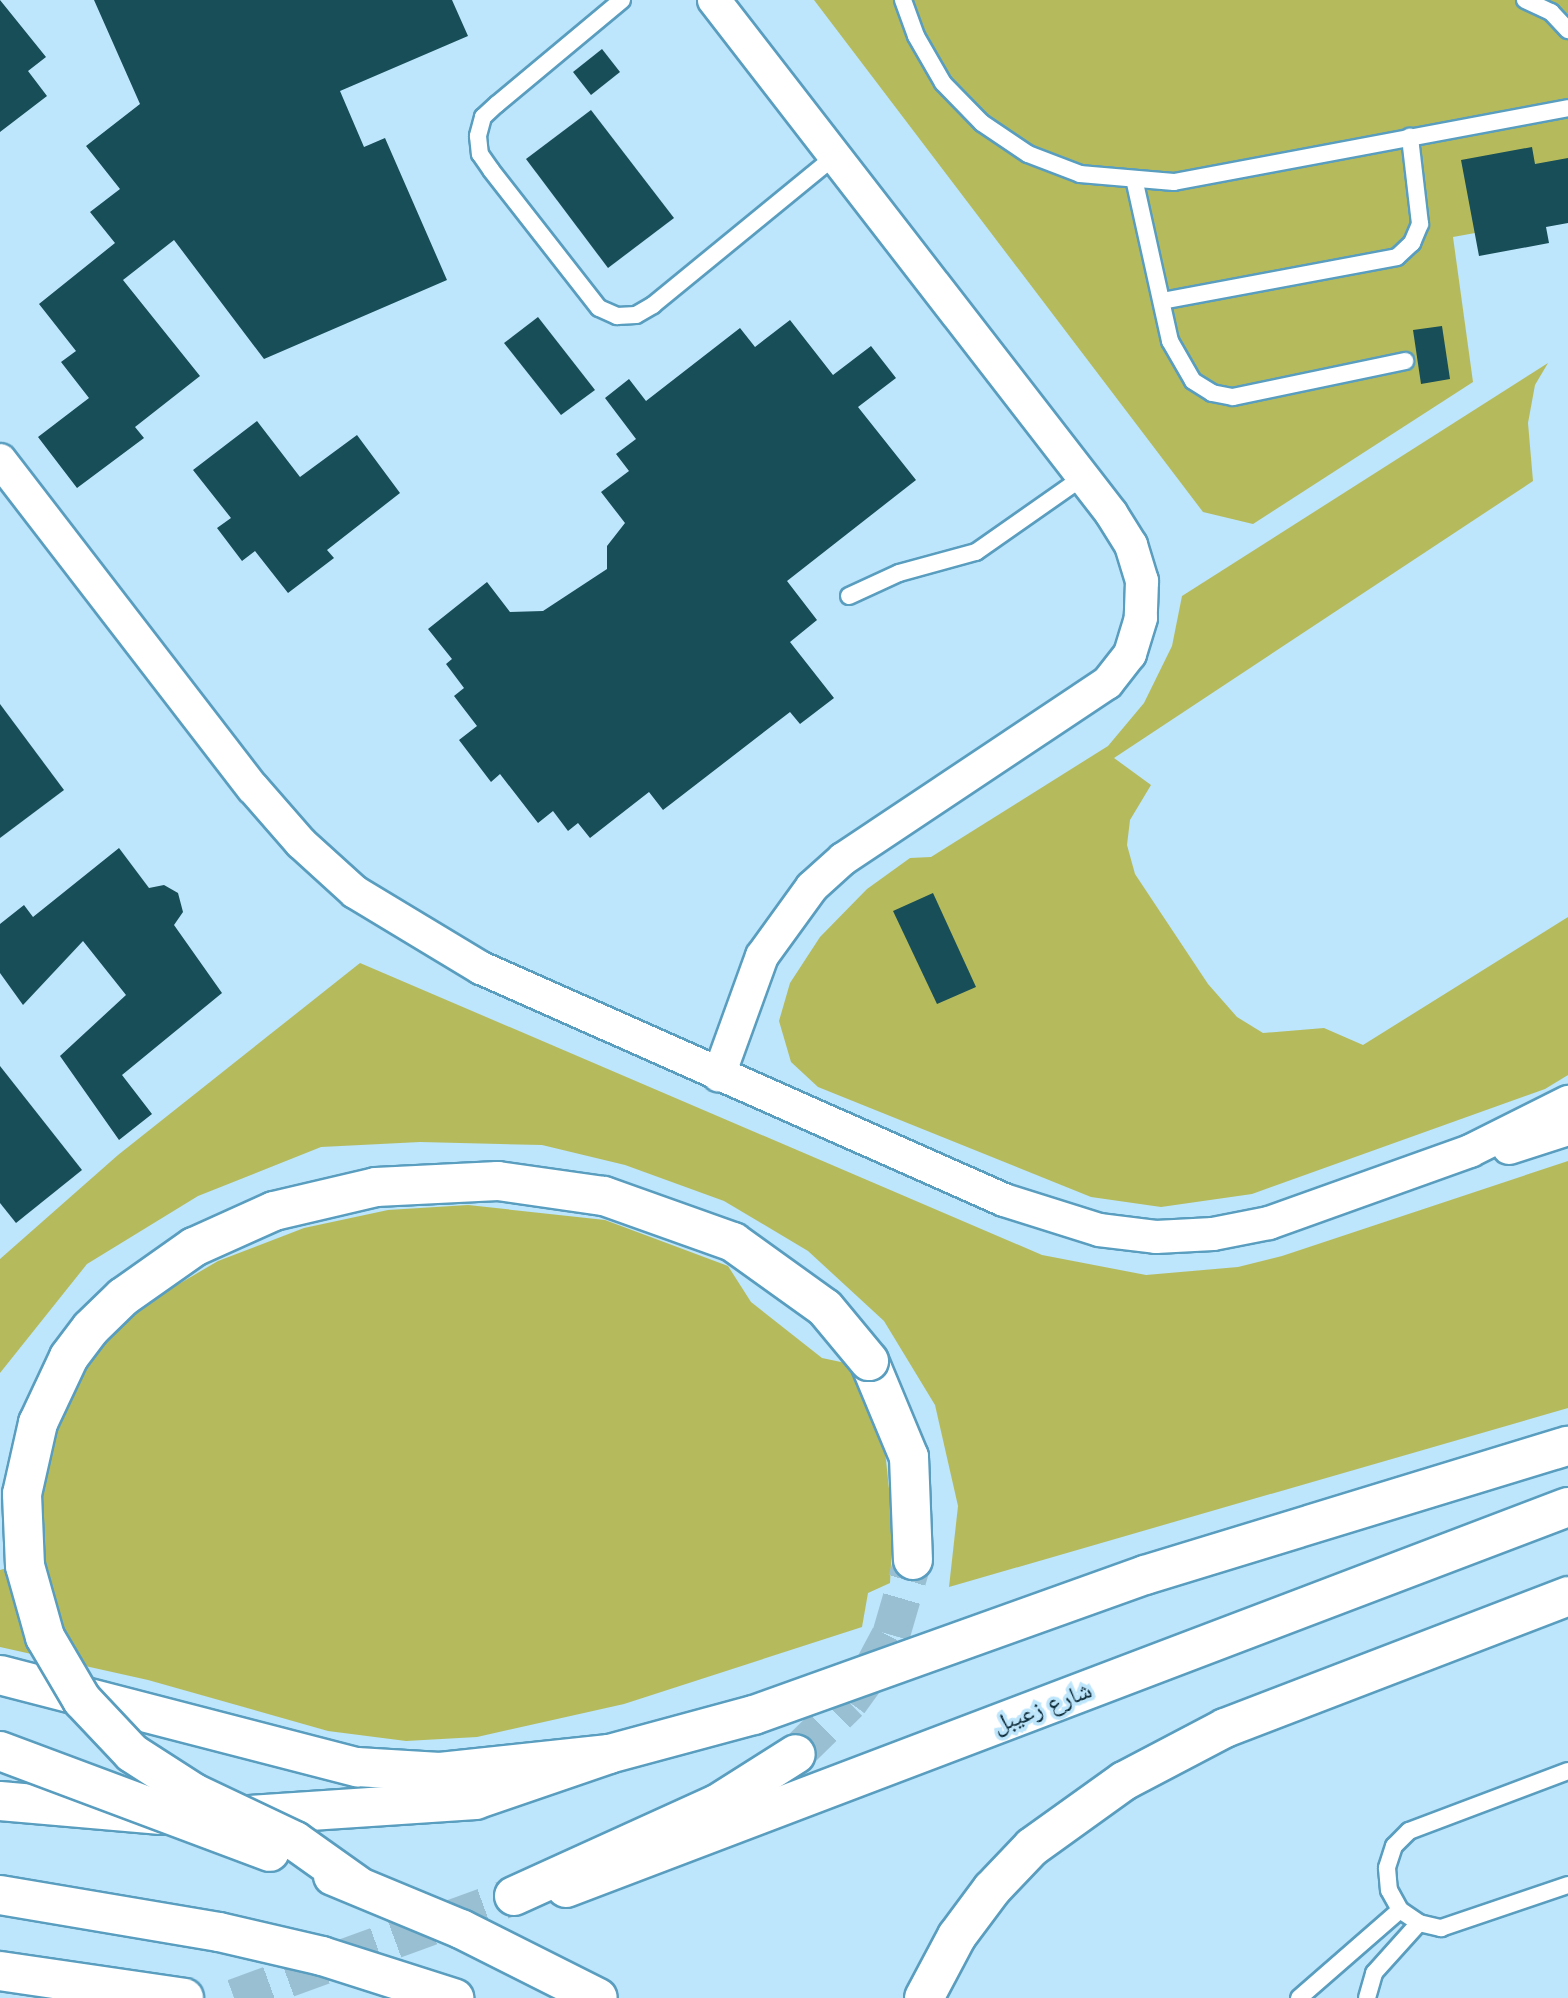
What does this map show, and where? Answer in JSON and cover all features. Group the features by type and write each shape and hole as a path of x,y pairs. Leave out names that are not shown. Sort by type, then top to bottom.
{"main road":[{"path":"357,1885 295,1842 194,1793 132,1753 82,1700 45,1637 25,1566 22,1494 38,1423 69,1357 91,1328 123,1297 194,1247 274,1211 376,1187 498,1181 604,1196 733,1242 825,1308 869,1361 909,1457 913,1560"},
{"path":"0,1801 210,1816 429,1807 522,1788 609,1754 754,1715 1145,1575 1568,1446"},
{"name":"شارع زعيبل","path":"796,1754 717,1804 514,1896 576,1885 686,1847 1568,1507"},
{"path":"924,1998 957,1936 992,1889 1032,1847 1125,1781 1224,1728 1568,1596"},
{"path":"0,1675 357,1767 440,1772 609,1754"},
{"path":"0,1751 357,1885 598,1998"},
{"path":"0,1895 219,1932 322,1956 454,1998"},
{"path":"0,1971 184,1998"}],"street":[{"path":"715,0 1083,477 1131,545 1143,581 1141,618 1130,654 1107,683 843,859 812,887 762,956 719,1075"},
{"path":"0,460 253,788 301,843 355,892 481,968 1014,1204 1100,1230 1156,1237 1213,1234 1269,1223 1470,1151 1568,1102"},
{"path":"1470,1151 1508,1149 1568,1129"}],"lane":[{"path":"622,0 483,117 478,135 480,154 491,170 599,308 617,316 645,310 835,156"},
{"path":"903,0 915,36 943,83 982,123 1028,154 1067,169 1135,183 1174,183 1568,108"},
{"path":"1525,0 1551,12 1568,30"},
{"path":"1162,301 1397,257 1412,243 1420,224 1409,137"},
{"path":"1135,183 1179,362 1193,381 1212,393 1256,394 1405,361"},
{"path":"849,596 899,573 939,566 976,552 1083,477"},
{"path":"1568,1771 1409,1831 1394,1846 1387,1868 1389,1890 1400,1910 1419,1923 1441,1928 1463,1924 1568,1885"},
{"path":"1299,1998 1400,1910"},
{"path":"1367,1998 1374,1973 1419,1923"}],"green space":[{"path":"814,0 1568,0 1568,216 1453,237 1473,382 1253,524 1203,512"},
{"path":"1548,363 1535,385 1528,423 1533,481 1114,758 1151,785 1130,820 1127,845 1135,874 1208,984 1237,1017 1263,1033 1324,1028 1363,1045 1568,917 1568,1075 1545,1089 1252,1194 1161,1207 1091,1197 818,1087 791,1062 779,1021 790,983 820,937 867,889 910,858 931,857 1108,746 1144,703 1172,646 1182,596"},
{"path":"360,963 1042,1255 1146,1275 1238,1267 1282,1256 1568,1161 1568,1408 949,1587 958,1506 935,1405 884,1321 808,1251 724,1201 625,1165 542,1145 420,1142 321,1147 198,1196 87,1264 0,1373 0,1259 118,1155"},
{"path":"468,1205 605,1220 728,1266 751,1302 822,1358 855,1365 882,1422 893,1527 890,1583 868,1593 862,1627 624,1704 477,1737 406,1741 328,1731 148,1680 0,1647 0,1570 29,1561 46,1427 90,1356 136,1309 218,1261 304,1228 388,1210"}],"building":[{"path":"0,0 46,57 28,71 47,96 0,132"},
{"path":"94,0 452,0 468,36 340,91 364,147 385,138 447,280 264,359 174,240 123,280 200,376 135,427 144,438 77,488 38,437 89,398 61,362 76,351 39,304 115,243 90,212 120,189 86,146 140,104"},
{"path":"602,49 620,72 591,95 573,72"},
{"path":"591,110 674,218 608,268 526,159"},
{"path":"1532,147 1535,164 1568,158 1568,223 1546,227 1549,243 1479,256 1461,160"},
{"path":"538,317 595,390 561,415 504,343"},
{"path":"790,320 833,375 871,346 896,378 858,407 916,480 787,581 817,620 790,642 834,698 800,724 790,712 663,810 649,792 590,838 578,823 568,831 553,811 538,823 500,774 491,782 459,740 477,726 454,696 464,688 446,664 452,659 428,629 487,582 510,612 543,611 607,569 607,546 625,523 601,492 629,471 616,454 636,439 605,398 629,379 646,401 740,328 755,347"},
{"path":"1442,326 1450,379 1421,384 1413,330"},
{"path":"257,421 300,477 357,435 400,493 327,550 334,558 288,593 255,551 242,561 217,528 231,518 193,470"},
{"path":"0,704 64,790 0,838"},
{"path":"119,848 149,888 164,885 178,893 183,912 174,925 222,993 122,1075 152,1114 119,1140 60,1056 126,995 83,941 23,1005 0,973 0,924 24,905 33,917"},
{"path":"933,893 976,987 937,1004 893,911"},
{"path":"0,1066 82,1170 16,1223 0,1203"}],"tunnel":[{"path":"796,1754 849,1702 872,1670 891,1635 913,1560"},
{"path":"234,1998 514,1896"}]}
